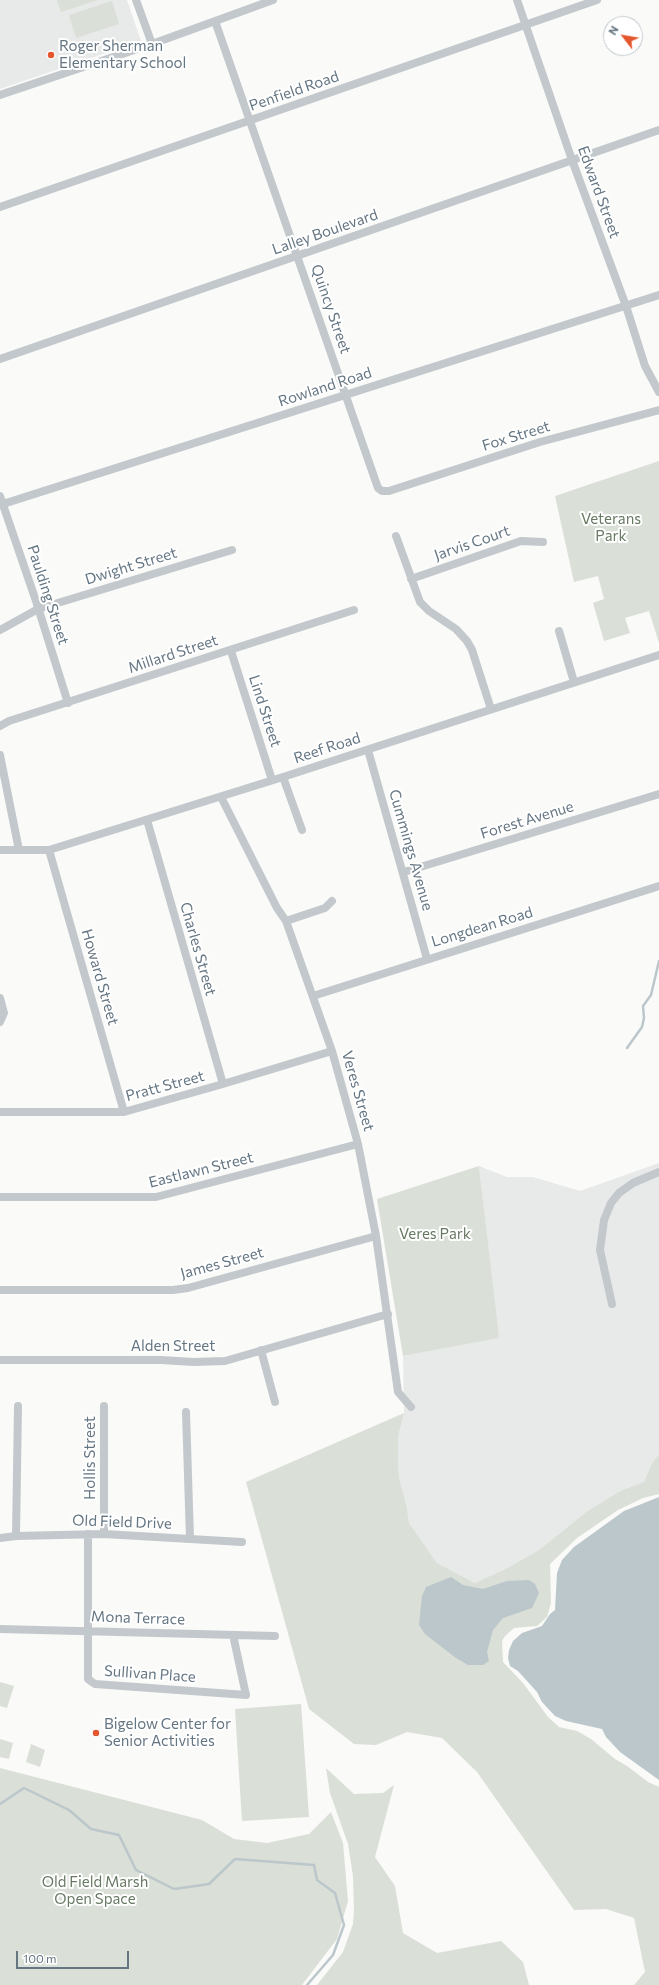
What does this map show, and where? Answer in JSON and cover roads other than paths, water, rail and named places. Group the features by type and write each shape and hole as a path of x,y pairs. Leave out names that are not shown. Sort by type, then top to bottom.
{"street":[{"path":"136,0 152,44"},
{"name":"Edward Street","path":"517,0 572,160 626,306 645,366 659,392"},
{"name":"Penfield Road","path":"0,207 597,0"},
{"path":"0,95 215,22 268,1"},
{"name":"Quincy Street","path":"215,22 251,121 376,483 382,491"},
{"name":"Lalley Boulevard","path":"0,358 659,130"},
{"name":"Rowland Road","path":"1,502 346,395 659,295"},
{"name":"Fox Street","path":"382,491 389,491 540,442 659,410"},
{"name":"Paulding Street","path":"1,502 38,608 68,702"},
{"path":"396,536 420,602 429,611 456,629 467,641 472,650 491,709"},
{"name":"Jarvis Court","path":"411,579 522,541 543,542"},
{"name":"Dwight Street","path":"0,630 38,608 232,550"},
{"name":"Millard Street","path":"0,726 9,721 354,610"},
{"path":"559,631 574,682"},
{"name":"Lind Street","path":"231,650 272,780"},
{"name":"Reef Road","path":"0,850 49,850 221,797 659,655"},
{"name":"Cummings Avenue","path":"368,750 404,872 427,959"},
{"path":"0,755 20,850"},
{"path":"283,777 302,830"},
{"name":"Forest Avenue","path":"404,872 659,794"},
{"name":"Veres Street","path":"221,797 277,908 286,921 332,1051 358,1144 376,1236 398,1392 412,1408"},
{"name":"Charles Street","path":"147,820 223,1084"},
{"name":"Howard Street","path":"49,850 124,1112"},
{"name":"Longdean Road","path":"313,996 659,886"},
{"path":"286,921 325,908 332,901"},
{"path":"0,998 4,1013 0,1022"},
{"name":"Pratt Street","path":"0,1112 124,1112 332,1051"},
{"name":"Eastlawn Street","path":"0,1198 156,1198 358,1144"},
{"path":"612,1304 600,1250 604,1220 611,1203 619,1193 633,1183 659,1172"},
{"name":"James Street","path":"0,1290 173,1290 188,1288 376,1236"},
{"name":"Alden Street","path":"0,1360 161,1360 194,1362 225,1360 388,1314"},
{"path":"261,1350 275,1402"},
{"path":"16,1536 18,1406"},
{"name":"Hollis Street","path":"104,1406 104,1534"},
{"path":"186,1412 190,1539"},
{"name":"Sullivan Place","path":"88,1534 88,1679 95,1684 246,1695 233,1635"},
{"name":"Old Field Drive","path":"0,1538 16,1536 104,1534 242,1542"},
{"name":"Mona Terrace","path":"0,1629 88,1630 275,1636"}],"waterway":[{"path":"627,1048 642,1027 644,1018 643,1006 651,995 659,961"},
{"path":"0,1804 24,1788 69,1810 91,1829 119,1835 136,1870 174,1889 209,1884 235,1859 314,1865 317,1880 335,1893 344,1925 333,1955 307,1985"}],"place":[{"name":"Roger Sherman Elementary School","path":"51,55"},
{"name":"Bigelow Center for Senior Activities","path":"96,1733"}],"park label":[{"name":"Veterans Park","path":"611,528"},
{"name":"Veres Park","path":"435,1234"},
{"name":"Old Field Marsh Open Space","path":"95,1890"}]}
